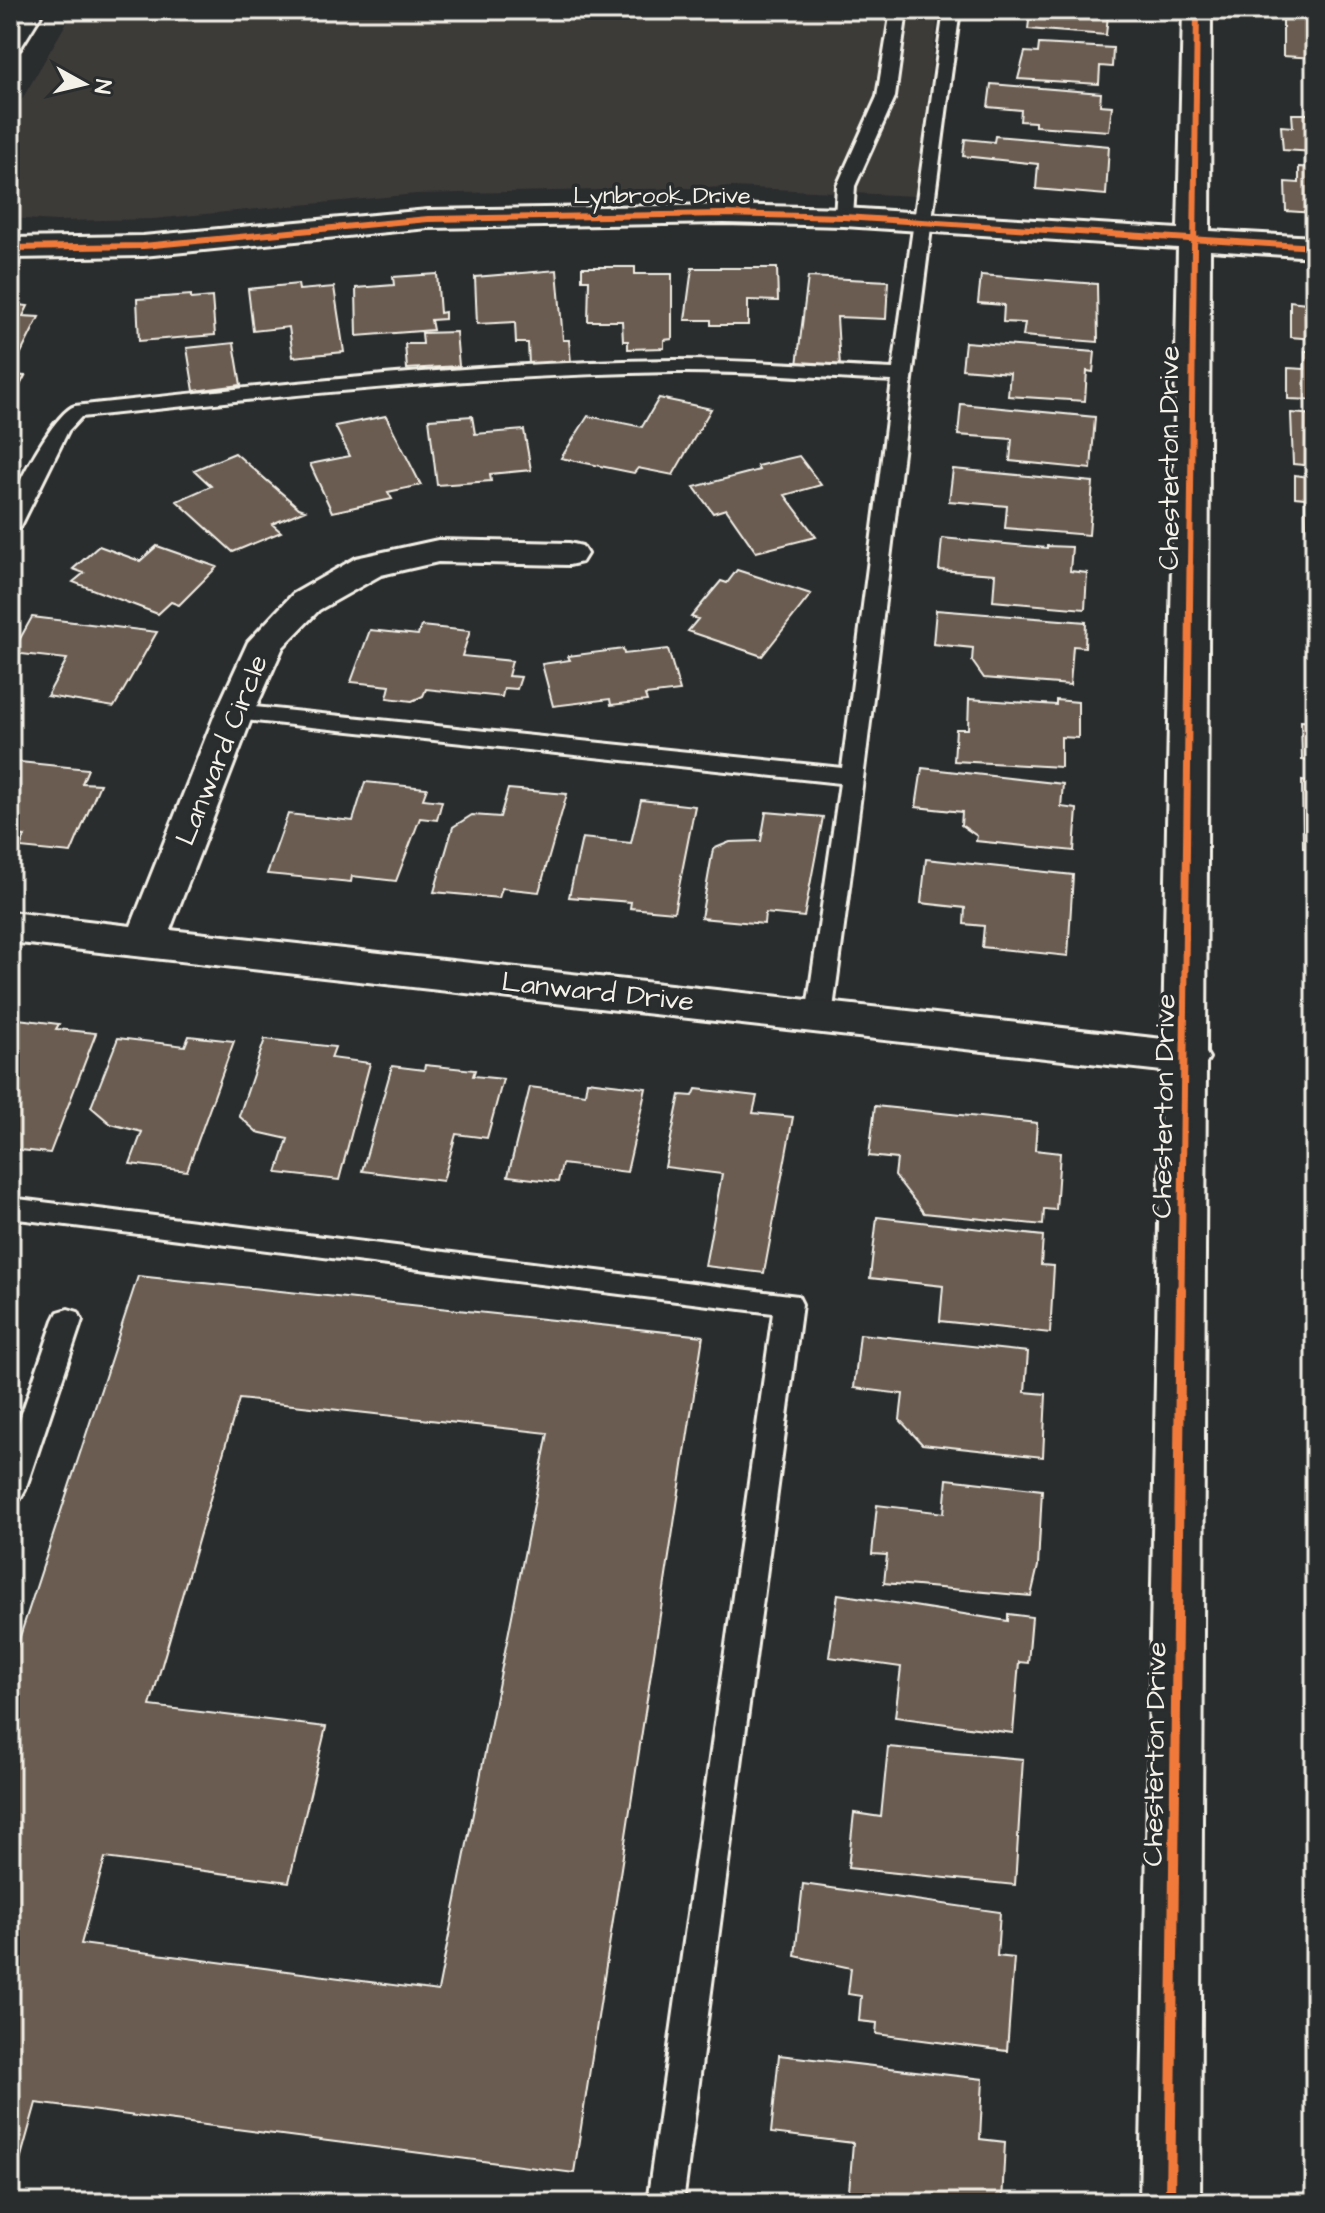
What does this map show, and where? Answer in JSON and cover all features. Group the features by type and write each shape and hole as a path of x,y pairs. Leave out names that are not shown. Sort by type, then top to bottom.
{"street":[{"path":"10,43 30,10"},
{"name":"Chesterton Drive","path":"1170,2203 1187,1058 1197,10"},
{"name":"Lynbrook Drive","path":"10,248 143,246 428,219 724,214 844,217 1315,247"},
{"name":"Lanward Circle","path":"145,942 235,712 267,642 306,602 369,566 438,551 569,554"},
{"name":"Lanward Drive","path":"10,927 1187,1058"}],"lane":[{"path":"844,217 846,186 886,97 899,10"},
{"path":"819,1016 853,777 921,222 952,10"},
{"path":"10,526 59,429 75,412 363,381 538,371 676,366 903,375"},
{"path":"235,712 853,777"},
{"path":"10,1208 788,1304 665,2203"},
{"path":"10,1490 68,1320"}],"shaded area":[{"path":"74,10 939,10 915,196 733,187 416,194 153,219 56,221 10,218 10,120"}],"building":[{"path":"1112,10 1112,15 1108,15 1106,35 1028,29 1030,13 1001,11"},
{"path":"1283,18 1315,19 1315,58 1283,56"},
{"path":"1039,44 1113,48 1112,67 1100,66 1099,84 1018,79 1025,52 1038,53"},
{"path":"991,84 1101,93 1100,105 1112,106 1109,131 1035,126 1035,122 1020,121 1021,110 988,107"},
{"path":"1292,114 1315,114 1315,152 1283,150 1281,126 1293,127"},
{"path":"995,136 1109,146 1106,195 1036,189 1038,164 963,156 965,139 994,142"},
{"path":"1299,167 1315,168 1315,213 1286,211 1285,182 1299,183"},
{"path":"582,267 635,267 635,274 672,274 672,339 664,340 664,348 628,349 628,341 623,341 622,321 588,321 589,280 582,280"},
{"path":"692,268 777,268 778,301 748,300 748,325 711,325 711,320 685,320"},
{"path":"557,270 563,340 569,340 571,363 529,365 528,343 516,343 515,322 477,324 475,277"},
{"path":"437,274 440,313 445,312 445,319 431,320 433,330 357,336 356,288 394,285 393,277"},
{"path":"981,275 1097,284 1098,342 1023,336 1025,323 1003,322 1004,305 978,303"},
{"path":"808,277 888,281 886,319 837,317 840,367 797,365"},
{"path":"298,284 299,290 334,287 344,352 293,357 289,327 253,331 248,289"},
{"path":"1306,286 1315,286 1315,339 1290,337 1290,301 1307,303"},
{"path":"191,295 191,299 212,297 215,335 139,341 137,299"},
{"path":"28,306 23,316 39,317 19,357 10,356 10,307"},
{"path":"456,332 459,366 407,369 405,344 423,344 422,333"},
{"path":"965,342 1095,352 1093,372 1087,371 1085,401 1008,396 1010,373 962,369"},
{"path":"234,343 241,385 194,391 187,348"},
{"path":"1305,351 1315,351 1315,400 1288,399 1288,368 1305,369"},
{"path":"10,375 25,376 10,405"},
{"path":"659,398 711,409 673,475 638,468 634,473 561,458 588,416 642,427"},
{"path":"961,404 1095,417 1091,469 1010,461 1012,439 958,435"},
{"path":"1291,413 1315,415 1315,466 1293,464"},
{"path":"386,416 421,485 388,492 392,499 332,512 310,464 350,456 335,426"},
{"path":"472,416 475,434 524,430 531,470 490,474 491,481 437,485 429,419"},
{"path":"235,453 305,510 272,524 281,532 233,552 177,501 211,486 194,470"},
{"path":"799,456 821,485 785,495 816,537 756,552 726,509 713,513 694,487 759,470 757,466"},
{"path":"953,469 1093,482 1089,535 1005,528 1007,506 949,501"},
{"path":"1295,475 1315,478 1315,531 1306,530 1305,498 1295,497"},
{"path":"942,538 1047,548 1072,547 1070,571 1087,573 1085,609 993,601 995,574 939,570"},
{"path":"99,546 140,561 157,546 217,567 179,605 171,602 158,614 73,582 84,573 73,569"},
{"path":"737,570 811,594 762,656 688,631 698,619 691,617 721,581 727,583"},
{"path":"936,610 1086,622 1085,647 1073,646 1070,685 984,678 972,661 973,648 933,644"},
{"path":"32,617 157,632 114,707 47,696 67,659 12,653"},
{"path":"421,626 470,631 462,656 512,661 508,676 521,677 517,689 504,688 502,697 426,689 423,696 412,701 387,698 390,686 351,682 370,630 418,635"},
{"path":"623,649 624,654 668,649 680,691 645,695 647,701 611,705 610,699 553,706 542,664 570,660 568,656"},
{"path":"969,699 1056,705 1056,700 1078,702 1078,738 1061,737 1061,767 954,761 956,729 968,729"},
{"path":"1301,721 1315,722 1315,761 1302,760"},
{"path":"10,761 88,769 82,783 100,784 71,853 20,848 25,836 10,835"},
{"path":"922,768 1063,784 1061,807 1077,809 1074,851 976,841 977,836 961,825 962,812 916,807"},
{"path":"1302,781 1315,783 1315,849 1303,848"},
{"path":"365,782 427,788 423,799 442,801 437,820 420,818 396,881 352,876 351,882 267,874 288,814 353,821"},
{"path":"508,789 567,794 539,892 502,888 499,898 434,892 453,827 472,815 500,817"},
{"path":"641,800 695,806 674,912 630,908 631,902 569,897 582,838 631,843"},
{"path":"766,812 823,817 804,917 765,913 764,924 701,918 713,849 730,842 761,841"},
{"path":"926,859 1073,875 1068,956 982,947 984,926 964,924 965,908 921,903"},
{"path":"1310,960 1315,961 1315,994 1311,993"},
{"path":"10,1018 59,1024 56,1029 96,1033 50,1153 10,1149"},
{"path":"189,1036 234,1041 187,1171 130,1164 142,1132 111,1124 91,1107 118,1038 185,1046"},
{"path":"265,1039 335,1047 331,1058 370,1063 339,1180 277,1173 288,1139 257,1132 239,1116"},
{"path":"425,1065 475,1070 473,1076 503,1079 487,1138 456,1134 443,1181 362,1171 392,1066 424,1070"},
{"path":"587,1081 646,1088 627,1172 562,1164 558,1182 508,1176 530,1087 585,1094"},
{"path":"696,1089 757,1096 753,1113 793,1117 764,1273 705,1266 722,1174 665,1167 680,1095 693,1096"},
{"path":"875,1106 1037,1123 1035,1150 1060,1153 1056,1210 1044,1209 1043,1225 924,1213 895,1176 897,1159 869,1156"},
{"path":"877,1217 1043,1236 1041,1265 1054,1266 1050,1333 940,1321 943,1286 870,1278"},
{"path":"138,1276 703,1336 574,2173 36,2103 10,2196 10,1667","holes":["239,1399 548,1433 438,1991 81,1944 105,1858 289,1882 326,1727 150,1706"]},
{"path":"860,1334 1028,1352 1025,1392 1046,1394 1043,1457 922,1444 900,1420 903,1394 854,1388"},
{"path":"947,1479 1042,1490 1038,1566 1031,1596 884,1583 887,1555 872,1554 877,1505 944,1513"},
{"path":"838,1594 1008,1621 1008,1614 1032,1617 1028,1663 1019,1662 1013,1733 895,1717 901,1667 829,1657"},
{"path":"888,1747 1023,1759 1015,1885 848,1868 854,1813 881,1817"},
{"path":"803,1884 1000,1912 997,1956 1014,1958 1007,2051 876,2034 877,2023 859,2021 861,1996 848,1994 851,1968 795,1956"},
{"path":"779,2055 983,2079 980,2139 1005,2142 1002,2203 848,2203 853,2143 771,2133"}],"cycle path":[{"path":"1170,2203 1197,10"},
{"path":"10,248 143,246 428,219 724,214 844,217 1315,247"}]}
